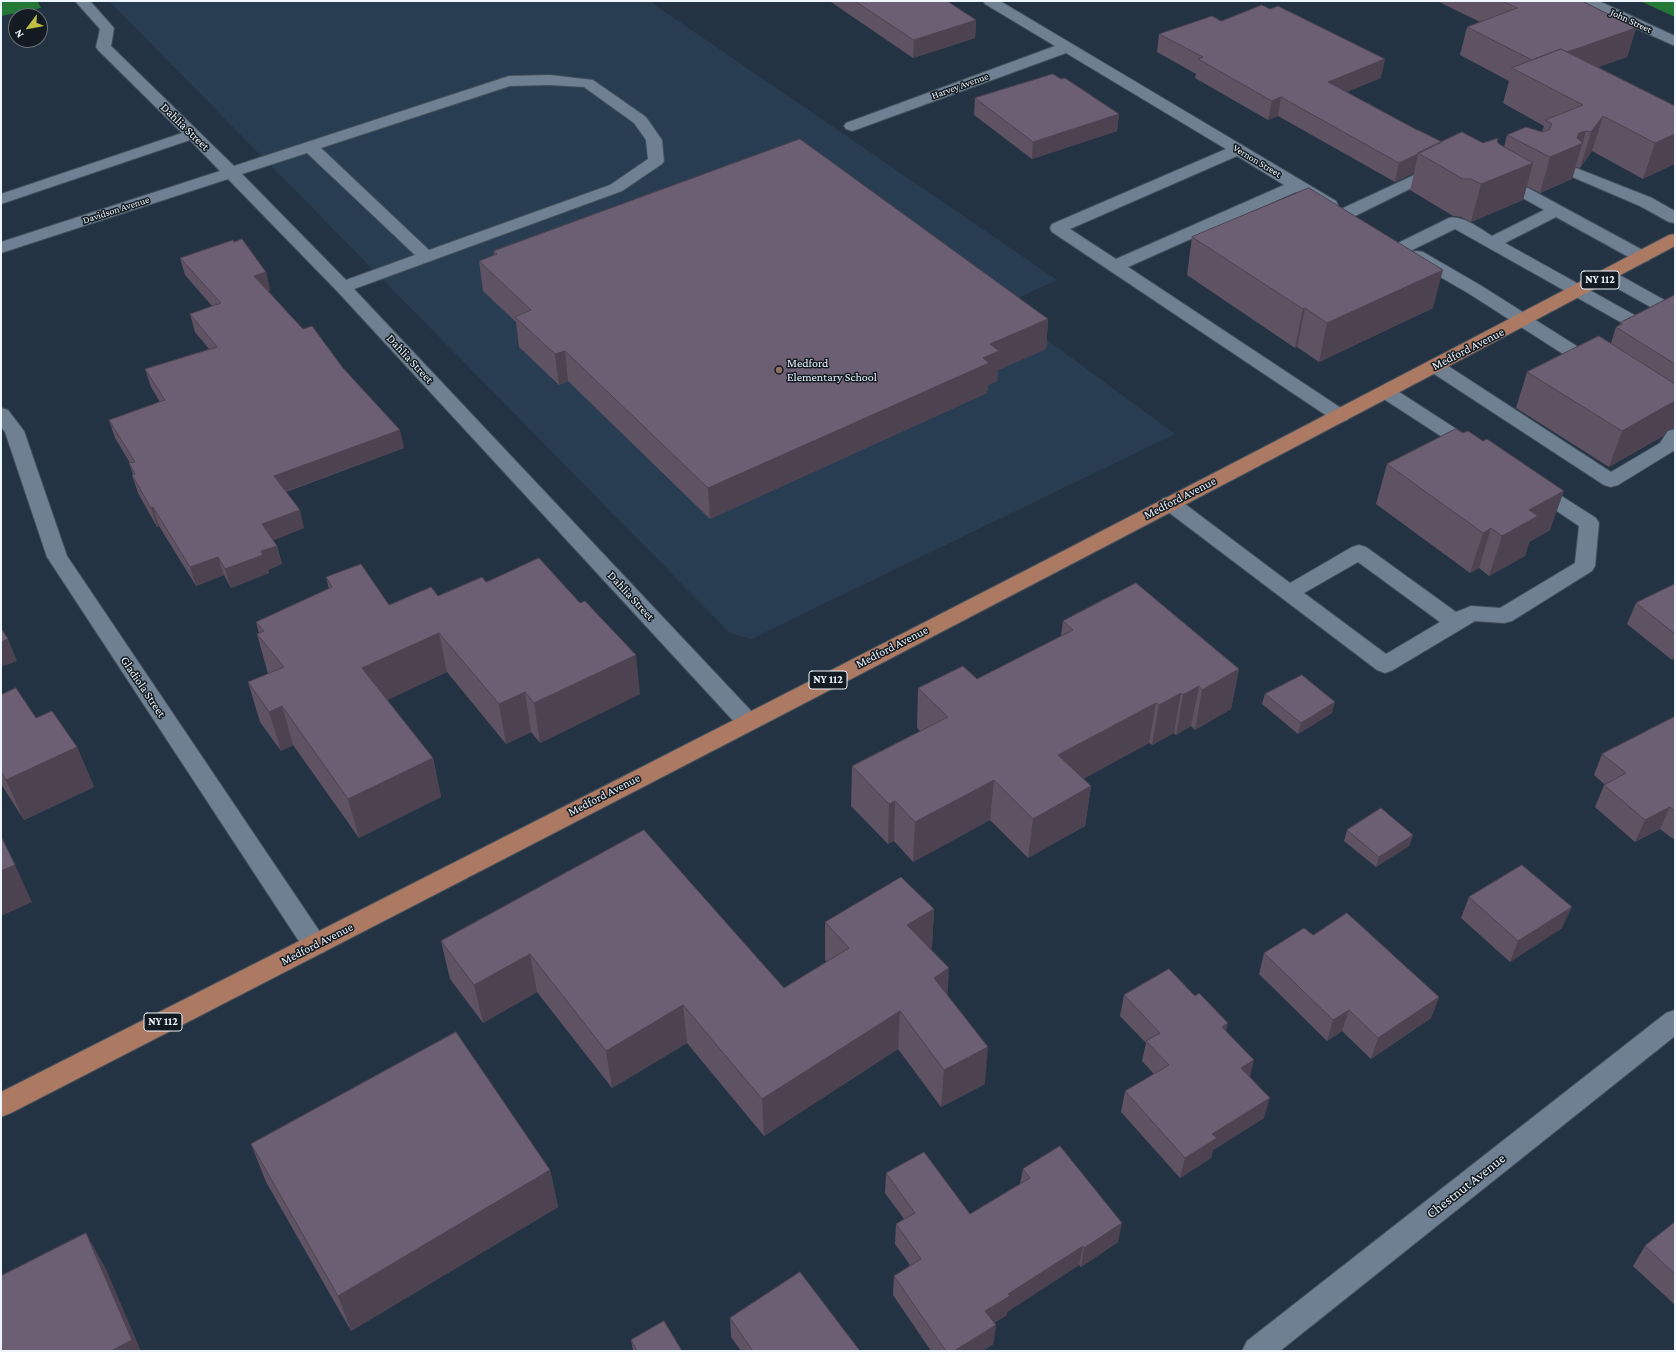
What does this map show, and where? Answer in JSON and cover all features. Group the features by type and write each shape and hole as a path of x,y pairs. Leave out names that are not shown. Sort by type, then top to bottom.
{"main road":[{"name":"Medford Avenue","path":"1,1105 315,945 1340,416 1578,292 1675,239"}],"street":[{"name":"Dahlia Street","path":"82,1 107,28 103,47 193,134 343,287 747,721"},
{"name":"Vernon Street","path":"990,1 1351,218 1449,164"},
{"name":"John Street","path":"1587,1 1675,42"},
{"name":"Harvey Avenue","path":"852,126 1067,46"},
{"name":"Davidson Avenue","path":"1,248 509,81 550,80 588,83 640,120 654,140 656,160 616,188 426,257"},
{"path":"1,199 193,134"},
{"path":"310,147 426,257 343,287"},
{"path":"1238,150 1058,228 1340,416"},
{"path":"1576,173 1646,202 1675,218"},
{"path":"1496,177 1642,257"},
{"path":"1115,266 1297,186"},
{"path":"1491,243 1557,210"},
{"path":"1611,376 1474,289 1396,244 1455,222 1646,329 1675,317"},
{"path":"1608,276 1675,313"},
{"path":"1435,366 1611,481 1667,447 1675,435"},
{"path":"1386,392 1490,459"},
{"name":"Gladiola Street","path":"1,414 14,431 57,558 315,945"},
{"path":"1170,503 1385,665 1471,613 1504,616 1585,566 1589,523 1516,476"},
{"path":"1290,593 1359,552 1456,622"},
{"name":"Chestnut Avenue","path":"1257,1351 1675,1021"}],"shaded area":[{"name":"Medford Elementary School","path":"109,1 649,1 1057,280 1001,306 1175,434 751,639 730,633"}],"green space":[{"path":"1,1 37,1 41,8 8,8 8,15 1,16"},
{"path":"1640,1 1675,1 1675,17"}],"building":[{"path":"855,1 947,1 976,20 914,40"},
{"path":"1502,1 1582,1 1636,28 1567,52 1561,49 1532,60 1467,27 1517,8"},
{"path":"1262,5 1270,9 1278,6 1385,59 1328,82 1442,142 1399,163 1281,97 1272,101 1198,59 1203,57 1159,34 1212,16 1221,21"},
{"path":"1561,49 1675,106 1675,134 1655,143 1603,116 1591,132 1586,131 1579,133 1577,138 1583,143 1550,157 1507,135 1526,127 1542,132 1549,130 1552,124 1545,120 1583,105 1512,68"},
{"path":"1053,74 1061,79 1065,78 1119,114 1033,142 975,98"},
{"path":"1462,132 1483,143 1498,138 1497,141 1499,144 1533,163 1481,184 1471,179 1463,179 1418,153"},
{"path":"800,139 1048,319 990,344 999,351 983,358 989,363 708,488 565,351 555,354 515,317 531,310 479,261 497,254 494,251"},
{"path":"1309,188 1443,270 1327,323 1192,237"},
{"path":"242,239 266,272 254,276 303,329 312,326 343,368 400,430 274,476 300,510 262,524 277,546 261,551 263,555 225,569 218,557 190,567 153,507 151,508 132,475 135,474 129,463 135,462 109,420 165,400 145,369 217,347 190,314 221,303 180,258 233,240 234,242"},
{"path":"1675,295 1675,364 1616,327 1622,324 1620,323"},
{"path":"1599,336 1675,384 1675,401 1622,431 1527,372"},
{"path":"1456,429 1463,433 1468,431 1483,441 1487,439 1564,491 1529,510 1538,516 1502,536 1491,528 1483,533 1387,464"},
{"path":"539,558 580,603 585,601 636,655 534,703 525,692 499,704 439,633 362,668 433,758 348,799 282,706 269,712 248,682 284,667 257,634 264,631 256,622 332,587 326,577 361,564 389,605 431,587 438,596 482,577 486,582"},
{"path":"1136,583 1239,669 1202,690 1199,686 1183,695 1181,693 1159,705 1156,703 1058,755 1091,786 1033,819 994,780 915,822 895,801 889,804 852,766 948,717 918,688 963,666 977,679 1073,630 1063,621"},
{"path":"1675,584 1675,634 1636,603"},
{"path":"1,628 8,639 1,642"},
{"path":"1302,675 1335,702 1301,723 1265,694"},
{"path":"16,688 36,718 52,711 77,747 6,780 1,772 1,695"},
{"path":"1674,717 1675,811 1670,807 1645,820 1604,785 1626,773 1602,754"},
{"path":"1381,808 1413,835 1379,857 1347,830"},
{"path":"644,830 784,988 849,948 825,922 901,877 934,909 907,925 949,968 934,978 988,1047 944,1070 900,1011 762,1099 683,1005 606,1051 530,954 474,985 441,941"},
{"path":"1,836 15,865 1,871"},
{"path":"1522,865 1572,907 1518,941 1469,897"},
{"path":"1347,913 1439,997 1378,1038 1349,1010 1333,1020 1264,953 1304,928 1313,935"},
{"path":"1169,969 1195,996 1199,993 1228,1023 1222,1027 1254,1060 1241,1068 1270,1098 1212,1134 1217,1138 1185,1158 1125,1091 1169,1065 1146,1041 1160,1033 1124,995"},
{"path":"456,1032 550,1170 338,1296 251,1144"},
{"path":"1060,1146 1122,1223 1008,1294 1010,1296 985,1311 996,1325 954,1351 946,1351 894,1276 921,1259 896,1224 915,1213 886,1173 924,1152 970,1214 1030,1178 1023,1169"},
{"path":"1675,1222 1675,1274 1645,1246"},
{"path":"86,1233 132,1340 111,1351 1,1351 1,1276"},
{"path":"800,1272 860,1351 753,1351 730,1318"},
{"path":"664,1321 682,1351 637,1351 631,1340"}],"place":[{"name":"Medford Elementary School","path":"779,370"}]}
